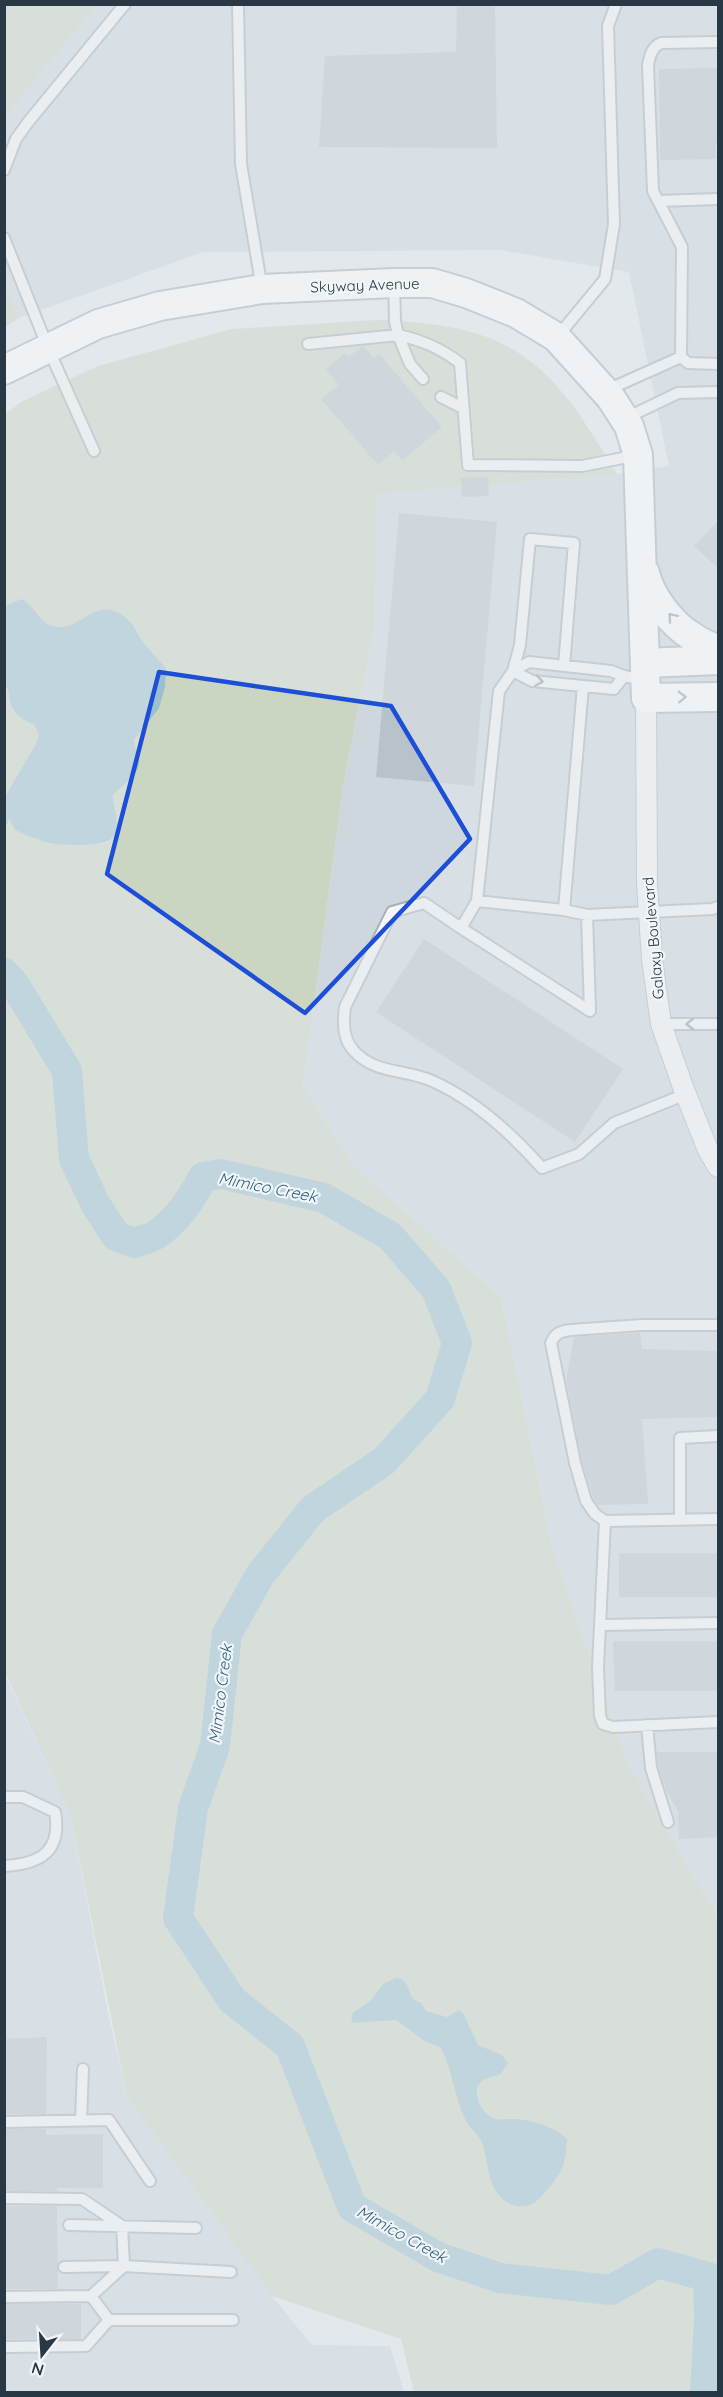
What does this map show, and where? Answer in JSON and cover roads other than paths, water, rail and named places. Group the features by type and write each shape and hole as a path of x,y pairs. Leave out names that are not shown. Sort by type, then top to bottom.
{"street":[{"name":"Skyway Avenue","path":"4,370 98,324 160,306 262,289 432,283 466,293 516,313 556,337 605,391 624,419 638,455 641,553 640,679"},
{"path":"641,553 648,585 671,618 691,637 718,650"},
{"path":"640,679 718,660"},
{"path":"640,679 718,697"},
{"name":"Galaxy Boulevard","path":"640,679 649,912 652,959 661,1024 708,1150 718,1167"}],"lane":[{"path":"4,170 16,139 29,121 125,4"},
{"path":"556,337 605,279 614,224 608,26 605,4"},
{"path":"608,26 616,4"},
{"path":"238,5 241,164 262,289"},
{"path":"718,42 661,43 656,45 651,52 648,65 653,192 682,247 681,357 688,363 718,364"},
{"path":"658,201 718,199"},
{"path":"4,238 48,348 94,451"},
{"path":"394,283 395,321 398,335 410,364 423,379"},
{"path":"308,344 398,335 420,339 442,349 460,363 468,465 582,466 638,455"},
{"path":"605,391 681,357"},
{"path":"624,419 678,393 718,392"},
{"path":"441,397 463,408"},
{"path":"461,928 477,901 499,691 513,671 520,645 530,539 574,543 564,666"},
{"path":"513,671 529,662 611,671 640,679"},
{"path":"513,671 532,681 614,688 640,679"},
{"path":"564,910 584,686"},
{"path":"477,901 564,910 586,915 718,907"},
{"path":"586,915 590,1011 424,903 392,912 345,1007 343,1024 352,1050 368,1063 383,1070 428,1079 462,1096 522,1145 542,1168 579,1154 614,1123 686,1094"},
{"path":"661,1024 718,1024"},
{"path":"718,1325 642,1325 561,1331 554,1336 551,1343 575,1463 586,1501 595,1514 605,1521 718,1519"},
{"path":"680,1520 680,1438 718,1436"},
{"path":"605,1521 602,1625 598,1667 600,1716 603,1724 613,1726 718,1722"},
{"path":"602,1625 718,1623"},
{"path":"647,1725 651,1768 668,1822"},
{"path":"4,1797 23,1797 55,1812 58,1827 56,1840 48,1853 32,1862 4,1866"},
{"path":"81,2120 83,2069"},
{"path":"4,2122 109,2120 150,2181"},
{"path":"4,2198 82,2199 122,2226"},
{"path":"69,2225 196,2228"},
{"path":"122,2226 124,2266"},
{"path":"4,2297 91,2296 124,2266"},
{"path":"64,2267 124,2266 231,2272"},
{"path":"91,2296 109,2320"},
{"path":"4,2347 86,2346 109,2320 233,2320"}],"water":[{"path":"22,599 43,621 52,626 71,625 96,611 115,611 130,622 166,668 165,687 159,708 134,740 139,759 137,771 113,795 117,821 116,831 110,840 102,843 71,845 52,843 15,830 10,820 8,824 5,824 5,797 37,742 39,734 34,724 17,714 11,705 5,686 5,609 9,604"},
{"path":"396,1978 405,1982 413,1999 421,2003 426,2011 447,2017 459,2010 464,2015 478,2045 502,2055 508,2063 501,2074 484,2080 478,2087 477,2097 489,2116 541,2124 567,2139 565,2157 558,2177 535,2202 521,2206 514,2205 507,2202 496,2191 490,2178 482,2143 462,2112 441,2048 423,2040 396,2020 351,2023 353,2013 371,2000 383,1984"}],"waterway":[{"name":"Mimico Creek","path":"4,973 15,985 67,1071 74,1159 96,1205 116,1236 134,1243 155,1236 177,1216 203,1177 221,1174 324,1198 390,1236 436,1289 457,1343 440,1399 384,1461 313,1509 260,1575 227,1634 215,1746 193,1808 178,1918 232,2000 290,2046 352,2207 438,2257 500,2278 611,2290 658,2263 708,2277 709,2320 705,2392"}]}
